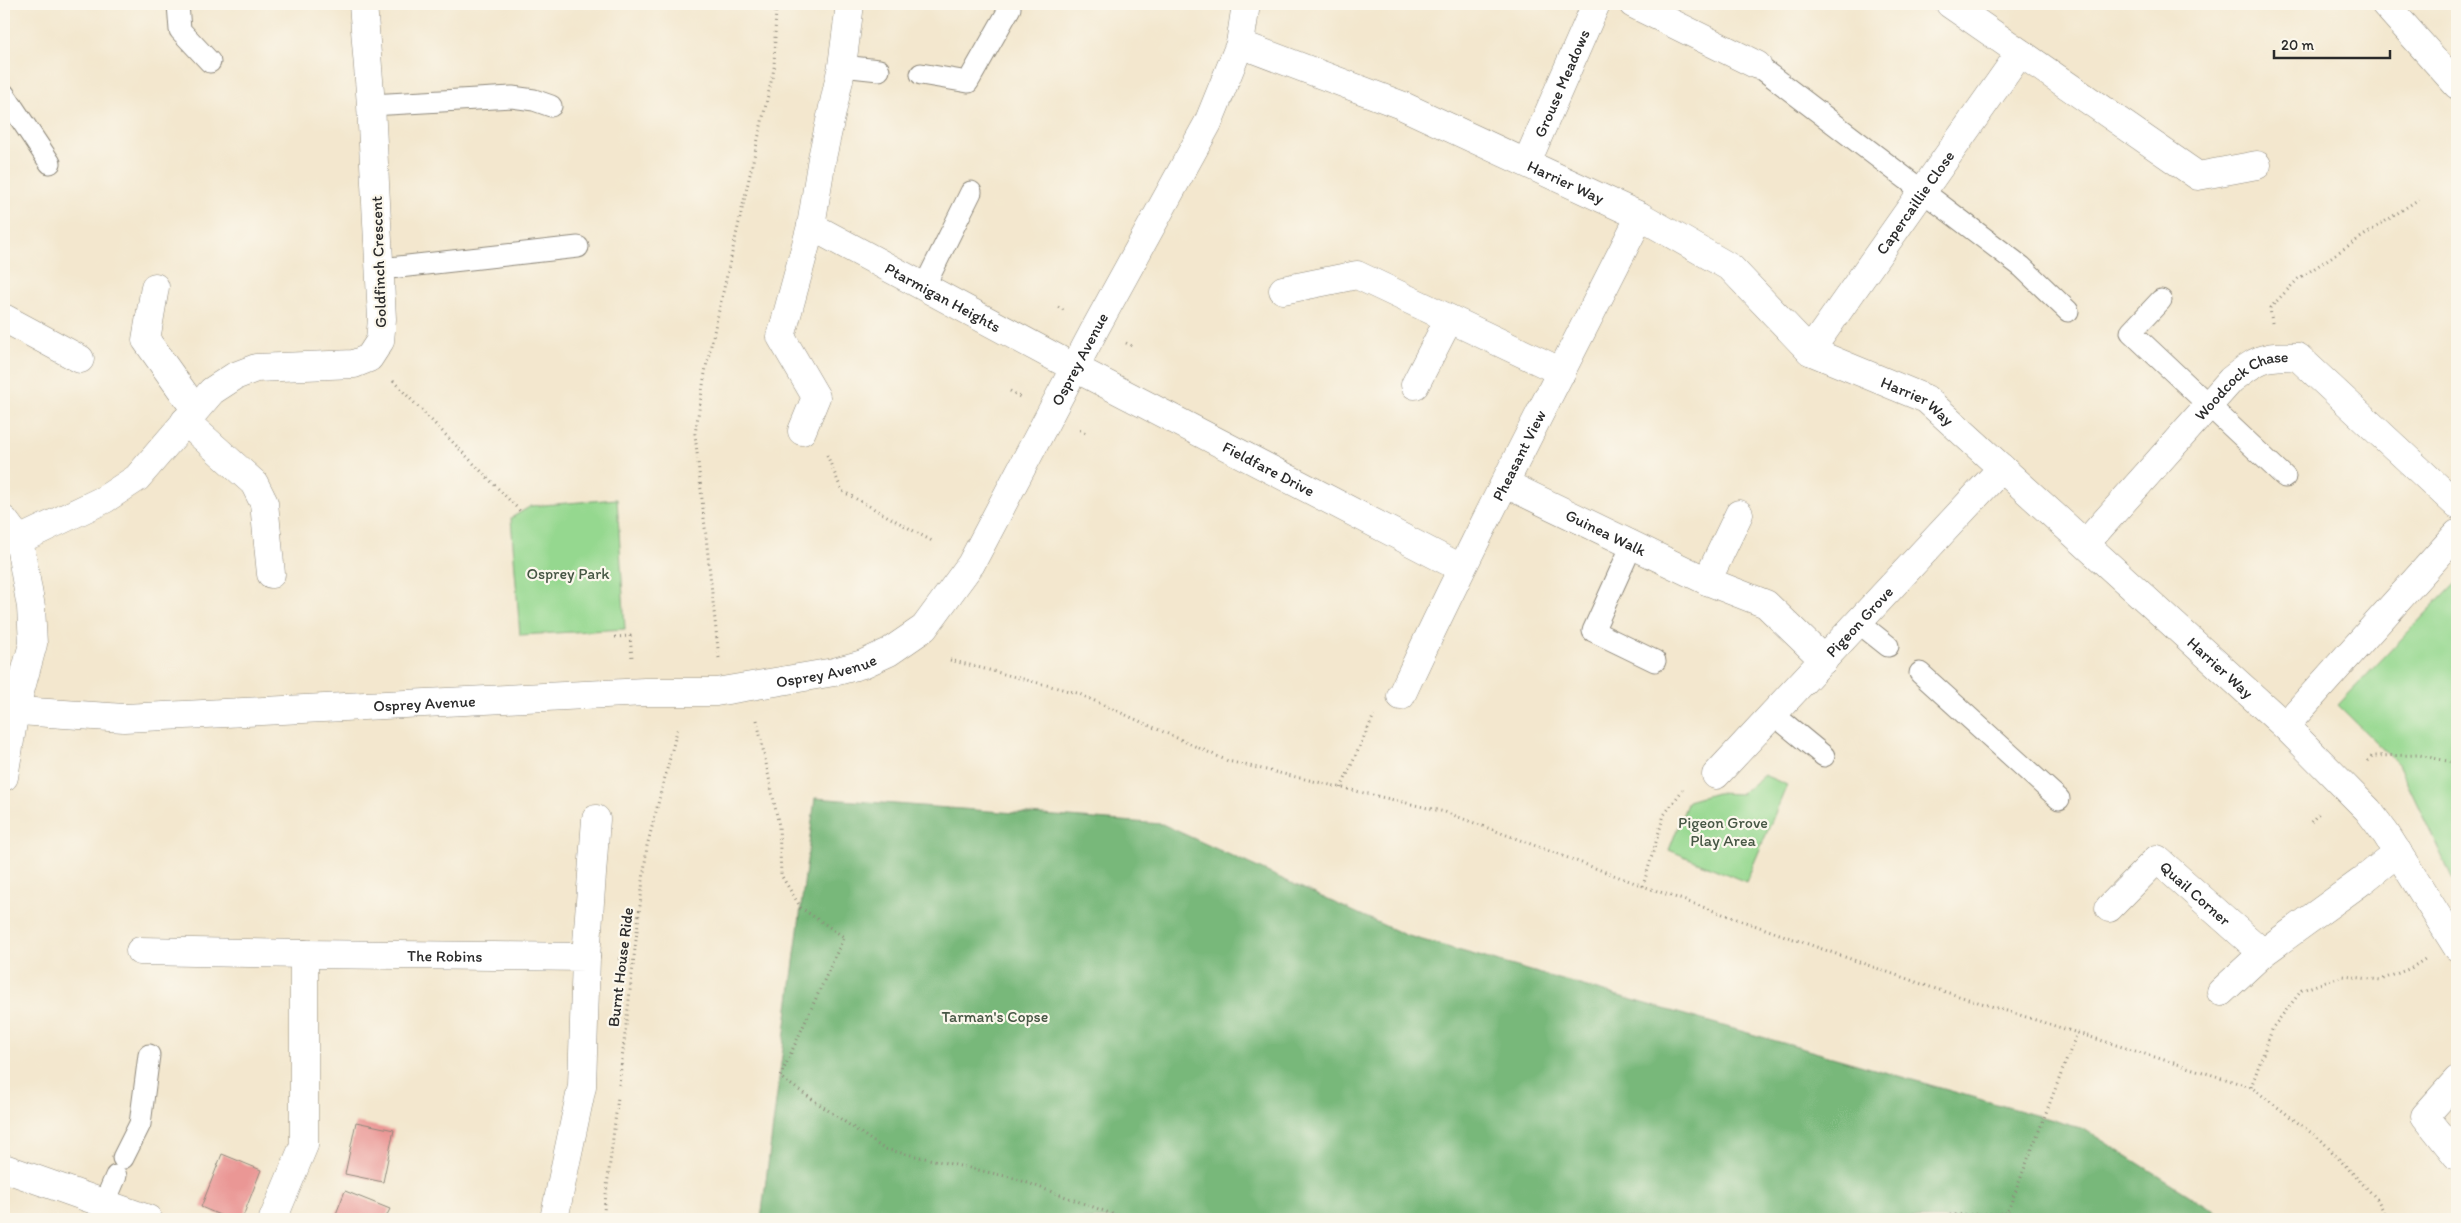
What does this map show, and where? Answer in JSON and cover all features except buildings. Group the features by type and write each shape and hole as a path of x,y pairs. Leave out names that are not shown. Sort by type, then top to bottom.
{"street":[{"name":"Goldfinch Crescent","path":"362,4 371,105 381,269 380,341 369,358"},
{"path":"806,422 816,398 781,337 812,226 822,158 842,66 850,4"},
{"name":"Osprey Avenue","path":"10,710 124,718 645,692 716,692 792,680 863,664 889,652 924,628 971,564 1208,123 1240,44 1246,4"},
{"name":"Grouse Meadows","path":"1527,162 1596,4"},
{"path":"1633,4 1756,65"},
{"path":"1950,4 2198,176 2257,165"},
{"path":"2385,4 2457,85"},
{"name":"Harrier Way","path":"1240,44 1401,105 1640,216 1731,268 1810,351 1926,399 2285,726 2368,810 2398,852 2457,947"},
{"name":"Capercaillie Close","path":"1810,351 2020,53"},
{"name":"Pheasant View","path":"1401,696 1461,568 1506,484 1640,216"},
{"name":"Ptarmigan Heights","path":"812,226 1075,368"},
{"path":"1283,290 1357,276 1562,372"},
{"path":"155,287 146,340 190,415 254,483 264,503 271,574"},
{"path":"4,318 80,358"},
{"path":"1415,385 1449,320"},
{"name":"Woodcock Chase","path":"2086,544 2231,380 2253,361 2278,355 2298,357 2457,505"},
{"path":"4,777 10,710 33,644 31,607 11,530 105,499 132,482 154,460 212,390 236,376 256,368 354,364 369,358"},
{"name":"Fieldfare Drive","path":"1075,368 1461,568"},
{"name":"Pigeon Grove","path":"1716,775 2002,468"},
{"name":"Guinea Walk","path":"1506,484 1707,581 1766,604 1824,660"},
{"path":"1707,581 1739,514"},
{"path":"2285,726 2457,534"},
{"path":"554,1219 582,1086 586,957 596,819"},
{"path":"2221,992 2263,952 2362,881 2398,852"},
{"name":"Quail Corner","path":"2109,908 2157,859 2263,952"},
{"name":"The Robins","path":"140,951 586,957"},
{"path":"273,1219 304,1145 304,954"},
{"path":"2457,1080 2425,1116 2457,1156"},
{"path":"4,1168 148,1219"}],"lane":[{"path":"178,4 180,30 210,62"},
{"path":"921,74 968,82 1010,8"},
{"path":"1756,65 2022,267 2068,311"},
{"path":"842,66 879,70"},
{"path":"4,94 50,163"},
{"path":"371,105 512,97 551,106"},
{"path":"924,286 971,192"},
{"path":"381,269 578,247"},
{"path":"2161,300 2131,332 2285,477"},
{"path":"1632,545 1594,631 1655,661"},
{"path":"1859,623 1888,646"},
{"path":"1920,673 2059,799"},
{"path":"1773,714 1824,756"},
{"path":"104,1204 119,1167 140,1124 149,1055"}],"path":[{"path":"719,654 695,434 706,367 774,69 776,4"},
{"path":"2278,355 2270,308 2298,278 2420,199"},
{"path":"369,358 522,513"},
{"path":"806,422 842,490 932,540"},
{"path":"615,637 630,636 632,658"},
{"path":"950,660 1077,693 1228,761 1445,812 1644,886 1933,988 2251,1087 2322,1141 2377,1199 2388,1219"},
{"path":"1341,788 1376,710 1401,696"},
{"path":"756,718 779,826 781,875 801,908 844,937 780,1077 884,1149 1014,1178 1126,1219"},
{"name":"Burnt House Ride","path":"603,1219 647,846 679,722"},
{"path":"2372,756 2419,755 2457,763"},
{"path":"1644,886 1664,815 1692,777 1716,775"},
{"path":"2251,1087 2273,1027 2302,990 2343,976 2381,980 2411,968"},
{"path":"1855,1219 2007,1213 2077,1033"}],"green space":[{"name":"Osprey Park","path":"617,499 625,629 520,635 511,518 531,506"},
{"path":"2457,581 2457,888 2398,764 2338,705"},
{"name":"Pigeon Grove Play Area","path":"1764,775 1787,785 1746,882 1669,850 1688,801 1716,793 1741,794"},
{"name":"Tarman's Copse","path":"815,798 1162,824 1405,935 2084,1129 2227,1219 761,1219"}]}
